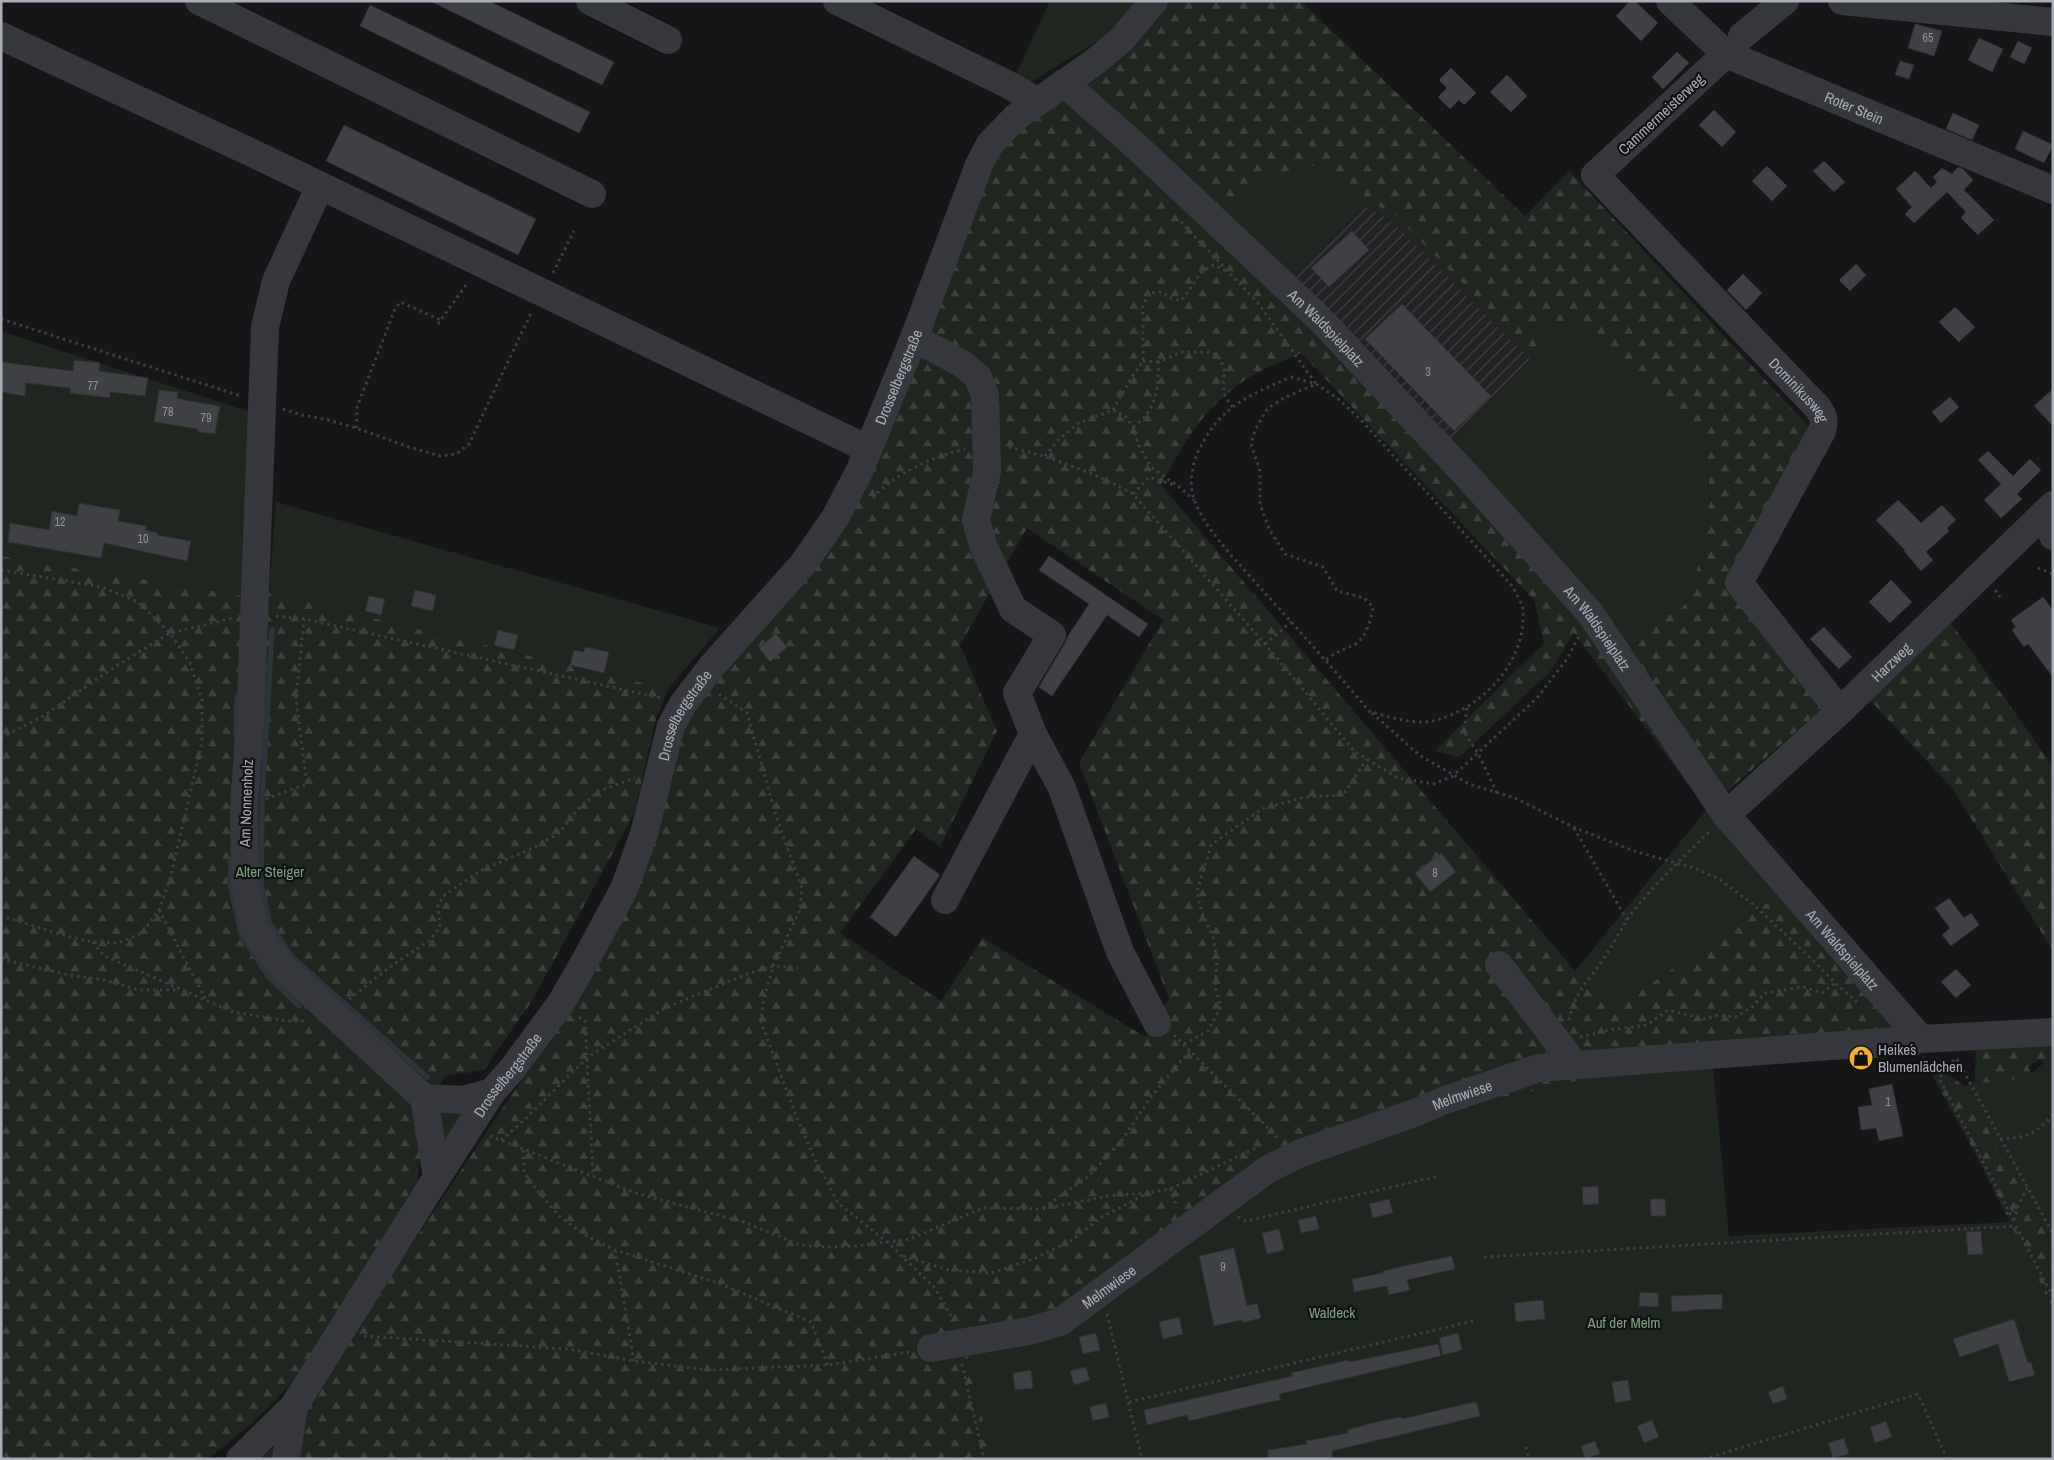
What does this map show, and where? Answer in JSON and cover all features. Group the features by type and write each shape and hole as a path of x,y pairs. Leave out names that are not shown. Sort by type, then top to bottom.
{"street":[{"path":"199,1 592,194"},
{"path":"590,1 668,40"},
{"path":"837,1 1009,85 1037,101"},
{"name":"Drosselbergstraße","path":"240,1459 294,1406 492,1092 513,1068 561,1003 624,889 644,834 671,726 683,704 699,681 739,634 803,564 835,518 859,472 990,144 1006,127 1037,101 1096,62 1122,39 1154,1"},
{"name":"Roter Stein","path":"1670,1 1734,45 2053,190"},
{"name":"Cammermeisterweg","path":"1595,175 1784,1"},
{"path":"1842,1 2053,22"},
{"path":"1,36 482,263 868,449"},
{"name":"Am Waldspielplatz","path":"1064,83 1138,148 1320,319 1470,479 1590,613 1726,814 1921,1039"},
{"name":"Dominikusweg","path":"1595,175 1818,408 1824,417 1822,432 1739,583 1840,711"},
{"name":"Am Nonnenholz","path":"320,186 276,281 265,328 257,507 255,613 244,805 245,883 254,929 281,966 424,1098"},
{"path":"914,338 961,363 978,377 985,396 987,471 976,520 983,546 1013,609 1052,636 1017,693 1033,734 1062,788 1120,952 1157,1023"},
{"name":"Harzweg","path":"1726,814 1840,711 2053,505"},
{"path":"945,900 1033,734"},
{"path":"1499,964 1575,1065"},
{"name":"Melmwiese","path":"944,1346 1029,1331 1060,1322 1268,1169 1284,1146 1417,1112 1445,1100 1539,1068 1921,1039 2053,1032"},
{"path":"437,1177 424,1098 463,1100 492,1092"},
{"path":"286,1459 294,1406"}],"path":[{"path":"1179,220 1258,303 1316,384"},
{"path":"1,319 222,392 356,428 440,456 456,454 469,444 518,338 535,305 544,293 574,231"},
{"path":"438,324 482,263"},
{"path":"1045,456 1059,439 1079,423 1113,410 1131,378 1143,362 1143,306 1149,293 1162,292 1171,298 1180,300 1190,291 1203,269 1214,265 1228,272"},
{"path":"356,428 358,406 395,309 400,302 441,320"},
{"path":"1143,362 1159,362 1181,352 1212,352 1221,360 1226,372 1223,384 1225,396 1232,407"},
{"path":"1133,427 1145,419 1156,397 1159,362"},
{"path":"1194,501 1190,477 1195,460 1206,436 1219,418 1232,407 1264,389 1291,377 1316,384 1336,397 1360,419 1512,587 1523,610 1521,634 1515,652 1499,681 1467,708 1435,721 1403,721 1370,712"},
{"path":"1316,384 1284,398 1268,408 1256,428 1251,444 1260,470 1260,504 1269,529 1285,554 1323,567 1337,591 1364,598 1373,607 1372,620 1358,642 1336,651 1326,660"},
{"path":"1113,410 1126,417 1133,427 1138,444 1151,467 1178,486 1194,501 1205,520 1228,551 1370,712 1419,755 1469,784 1515,798 1573,827 1634,851 1676,862 1719,879 1737,891 1835,983 1822,993 1804,987 1764,993 1752,1007 1736,1017 1718,1014 1705,1019 1668,1010 1647,1025 1593,1032 1578,1037"},
{"path":"867,505 878,491 907,472 936,457 986,445 1009,447 1045,456 1117,485 1133,494 1355,752 1398,778 1434,784 1454,776 1537,698 1567,659 1590,613"},
{"path":"1133,494 1149,477 1178,486"},
{"path":"2038,568 2053,574"},
{"path":"1,570 102,587 138,602 170,633 190,663 202,700 202,742 170,879 159,910 142,933 118,943 93,942 66,936 1,916"},
{"path":"1,738 42,716 116,666 170,633 255,613 304,619 683,704"},
{"path":"244,805 307,784 296,700 304,619"},
{"path":"1264,644 1291,622"},
{"path":"699,681 747,713 777,819 802,888 800,910 773,966 763,1003 761,1022 795,1114 813,1155 838,1203 887,1242 935,1288 950,1314 944,1346 984,1459"},
{"path":"1467,708 1464,732 1478,753 1497,792"},
{"path":"1184,1044 1208,1030 1221,1007 1215,986 1217,960 1213,937 1197,892 1211,845 1262,809 1305,797 1343,795 1367,759"},
{"path":"93,942 104,956 233,1012 286,1021 319,1021 334,1014 358,991 429,941 440,927 438,906 443,896 482,870 533,848 560,833 578,809 599,791 624,783 642,774"},
{"path":"1568,1024 1573,1002 1581,988 1604,958 1627,920 1676,862 1726,814"},
{"path":"1573,827 1627,920"},
{"path":"159,910 207,1002"},
{"path":"1,959 69,976 104,980 139,990 179,990"},
{"path":"501,1140 521,1123 588,1057 665,1008 746,974 773,966 798,968"},
{"path":"561,1003 585,1022 593,1175"},
{"path":"1181,1040 1284,1146"},
{"path":"1042,1209 1090,1175 1122,1140 1151,1097 1190,1050"},
{"path":"2052,1231 1956,1058 1939,1078 2053,1297"},
{"path":"2000,1139 2023,1137 2039,1130 2053,1114"},
{"path":"470,1127 523,1150 593,1175 635,1193 744,1222 800,1245 858,1246 910,1239 983,1208 1042,1209 1108,1196 1170,1189 1259,1146"},
{"path":"523,1150 524,1172 559,1216 585,1235 615,1250 718,1283 811,1322 828,1365"},
{"path":"1235,1216 1246,1221 1439,1176"},
{"path":"2014,1221 2018,1206 2027,1188"},
{"path":"900,1255 949,1270 991,1273 1036,1258 1072,1240 1100,1218 1147,1193"},
{"path":"2008,1213 2018,1206"},
{"path":"1484,1257 2016,1226"},
{"path":"615,1250 634,1361"},
{"path":"2045,1293 2051,1291"},
{"path":"1102,1292 1142,1459"},
{"path":"1129,1402 1473,1321"},
{"path":"338,1337 357,1336 568,1349 634,1361 708,1370 828,1365 944,1346"},
{"path":"1704,1459 1918,1394 1947,1459"},
{"path":"1526,1447 1529,1459"}],"shaded area":[{"path":"1365,206 1393,222 1530,359 1452,444 1294,276"}],"green space":[{"path":"1050,1 1138,1 1112,32 1031,82 1016,74"},
{"path":"1168,1 1301,1 1525,216 1569,171 1815,433 1728,585 1825,706 1707,809 1574,633 1550,672 1459,757 1435,751 1544,643 1534,600 1301,353 1254,374 1219,401 1207,413 1188,439 1161,485 1610,1012 1780,894 1921,1055 1626,1072 1560,1084 1449,1113 1304,1160 1104,1300 966,1350 992,1459 260,1459 282,1440 495,1119 565,1018 692,706 821,551 991,164 1012,135 1033,116 1119,61","holes":["1308,165 1329,169 1371,202 1397,217 1536,358 1545,349 1528,328 1542,321 1578,322 1600,339 1610,357 1635,381 1660,395 1703,442 1709,482 1708,521 1691,596 1681,609 1652,619 1623,644 1223,212 1248,187 1268,177","1027,528 1163,620 1079,763 1169,999 1145,1037 983,938 941,1001 840,933 916,829 940,847 997,731 960,645"]},
{"path":"1308,165 1329,169 1371,202 1397,217 1536,358 1545,349 1528,328 1542,321 1578,322 1600,339 1610,357 1635,381 1660,395 1703,442 1709,482 1708,521 1691,596 1681,609 1652,619 1623,644 1223,212 1247,187 1268,177","holes":["1365,206 1393,222 1530,359 1452,444 1295,276"]},
{"path":"1,331 257,414 245,596 1,556"},
{"path":"276,502 720,628 668,689 269,593"},
{"name":"Alter Steiger","path":"1,556 245,596 269,593 668,689 656,719 634,814 532,1001 484,1070 446,1076 415,1117 421,1152 417,1180 388,1230 294,1381 252,1423 208,1459 1,1459"},
{"path":"1946,616 2053,766 2053,951 1952,788 1866,696"},
{"path":"1707,809 1780,894 1610,1012 1575,971"},
{"path":"2053,1039 2053,1246 1964,1086 1975,1082 2004,1083 2031,1073 2044,1063 2051,1040"},
{"path":"2051,1040 2044,1063 2040,1059 2028,1067 2031,1073 2004,1083 1975,1082 1976,1044"},
{"path":"1921,1055 1964,1086 2053,1246 2053,1308 1977,1157"},
{"path":"1713,1067 1729,1236 2011,1222 2053,1308 2053,1459 992,1459 966,1349 1272,1176 1449,1113 1560,1084 1626,1072"},
{"path":"473,1108 445,1151 437,1110"}],"building":[{"path":"430,1 489,1 614,62 602,85"},
{"path":"1630,1 1635,1 1658,23 1641,41 1616,16"},
{"path":"370,5 590,112 579,133 360,26"},
{"path":"1915,24 1942,31 1934,56 1908,48"},
{"path":"1979,38 2003,49 1992,72 1968,60"},
{"path":"2018,41 2032,48 2024,64 2010,57"},
{"path":"1677,52 1689,63 1663,89 1652,77"},
{"path":"1900,61 1914,65 1909,79 1895,75"},
{"path":"1451,68 1476,93 1464,105 1459,100 1450,109 1438,97 1447,88 1439,80"},
{"path":"1507,75 1527,96 1511,112 1490,92"},
{"path":"1714,110 1736,132 1722,147 1699,125"},
{"path":"1953,113 1979,125 1972,140 1946,129"},
{"path":"344,125 536,219 518,255 326,161"},
{"path":"2023,131 2053,145 2044,163 2015,149"},
{"path":"1824,161 1845,182 1834,192 1813,171"},
{"path":"1767,166 1787,186 1772,201 1752,181"},
{"path":"1958,167 1963,169 1973,180 1964,190 1994,220 1978,235 1961,218 1966,212 1947,192 1914,223 1905,214 1912,207 1896,189 1915,171 1931,188 1937,182 1933,177 1942,168 1952,174"},
{"path":"1352,231 1369,250 1329,287 1311,268"},
{"path":"1856,264 1866,275 1850,291 1839,280"},
{"path":"1743,274 1762,293 1746,310 1727,290"},
{"path":"1402,304 1491,396 1454,431 1365,339"},
{"path":"1955,307 1975,327 1959,342 1939,322"},
{"path":"74,360 100,363 99,371 148,378 145,396 110,392 110,398 70,393 70,388 26,383 25,396 1,392 1,362 73,371"},
{"path":"2053,389 2053,426 2034,406"},
{"path":"159,390 178,392 177,398 184,400 220,406 215,434 198,432 198,429 154,422"},
{"path":"1950,397 1959,407 1941,423 1932,412"},
{"path":"1988,451 2013,476 2030,459 2041,470 2017,494 2022,499 2001,518 1984,500 2001,484 1978,460"},
{"path":"1898,500 1921,523 1942,505 1956,520 1947,528 1949,531 1926,552 1933,560 1921,571 1905,550 1876,520"},
{"path":"79,503 120,510 118,521 146,526 146,530 158,533 157,535 191,541 187,561 104,543 101,558 8,542 10,523 49,530 52,511 77,516"},
{"path":"1049,556 1148,624 1139,637 1107,615 1052,696 1039,687 1089,604 1039,570"},
{"path":"1891,580 1912,602 1890,623 1869,602"},
{"path":"415,590 436,595 433,611 411,606"},
{"path":"369,596 385,599 381,615 365,611"},
{"path":"2043,597 2053,610 2053,677 2028,644 2024,647 2012,630 2016,627 2011,620"},
{"path":"1824,627 1852,657 1839,669 1810,639"},
{"path":"498,630 518,635 514,650 494,645"},
{"path":"776,633 787,647 770,662 759,648"},
{"path":"585,647 609,652 604,673 570,665 574,650 584,652"},
{"path":"1441,853 1456,872 1430,892 1415,873"},
{"path":"914,856 940,875 896,937 870,917"},
{"path":"1949,898 1964,918 1971,913 1979,925 1951,946 1942,935 1950,928 1935,908"},
{"path":"1956,969 1971,985 1956,998 1941,982"},
{"path":"1892,1084 1903,1136 1879,1141 1876,1128 1861,1130 1858,1107 1872,1105 1869,1089"},
{"path":"1598,1186 1599,1204 1583,1205 1582,1187"},
{"path":"1389,1199 1393,1213 1373,1218 1369,1204"},
{"path":"1650,1199 1665,1199 1666,1216 1651,1216"},
{"path":"1316,1216 1319,1229 1301,1233 1298,1220"},
{"path":"1279,1229 1284,1250 1267,1254 1262,1233"},
{"path":"1981,1231 1983,1254 1968,1255 1966,1232"},
{"path":"1234,1248 1247,1306 1257,1303 1261,1318 1242,1323 1242,1320 1214,1326 1199,1256"},
{"path":"1452,1256 1455,1269 1407,1280 1410,1290 1389,1295 1387,1286 1354,1292 1352,1279"},
{"path":"1640,1292 1658,1293 1658,1307 1639,1306"},
{"path":"1722,1294 1722,1309 1672,1312 1671,1296"},
{"path":"1543,1300 1545,1319 1516,1322 1514,1303"},
{"path":"1179,1317 1183,1334 1163,1339 1159,1322"},
{"path":"2014,1319 2028,1363 2031,1362 2035,1375 2009,1382 1998,1344 1960,1357 1953,1339"},
{"path":"1096,1333 1100,1350 1083,1354 1079,1337"},
{"path":"1458,1333 1462,1350 1443,1355 1439,1338"},
{"path":"1438,1344 1441,1356 1279,1394 1281,1400 1189,1421 1187,1415 1147,1425 1144,1410 1292,1376 1291,1373 1348,1360 1349,1362"},
{"path":"1086,1367 1090,1380 1074,1385 1070,1371"},
{"path":"1031,1370 1033,1388 1015,1390 1013,1373"},
{"path":"1628,1380 1631,1400 1615,1403 1612,1382"},
{"path":"1783,1386 1787,1399 1773,1404 1768,1392"},
{"path":"1474,1402 1477,1403 1480,1416 1332,1451 1333,1459 1268,1459 1268,1450 1307,1444 1306,1441 1348,1433 1347,1430 1376,1422 1401,1417 1402,1419"},
{"path":"1106,1403 1109,1417 1093,1421 1089,1407"},
{"path":"1652,1420 1659,1437 1644,1443 1637,1426"},
{"path":"1886,1421 1892,1437 1875,1443 1870,1427"},
{"path":"1844,1438 1849,1454 1833,1458 1828,1443"},
{"path":"1595,1441 1600,1454 1585,1459 1581,1446"}],"waterway":[{"path":"272,630 262,800 261,882 269,922 291,956 427,1077"},
{"path":"236,736 237,698"},
{"path":"231,860 230,884 241,934 268,976 299,1006"}],"place":[{"name":"Heike´s Blumenlädchen","path":"1861,1058"}],"park label":[{"name":"Waldeck","path":"1332,1312"},
{"name":"Auf der Melm","path":"1624,1322"}]}
